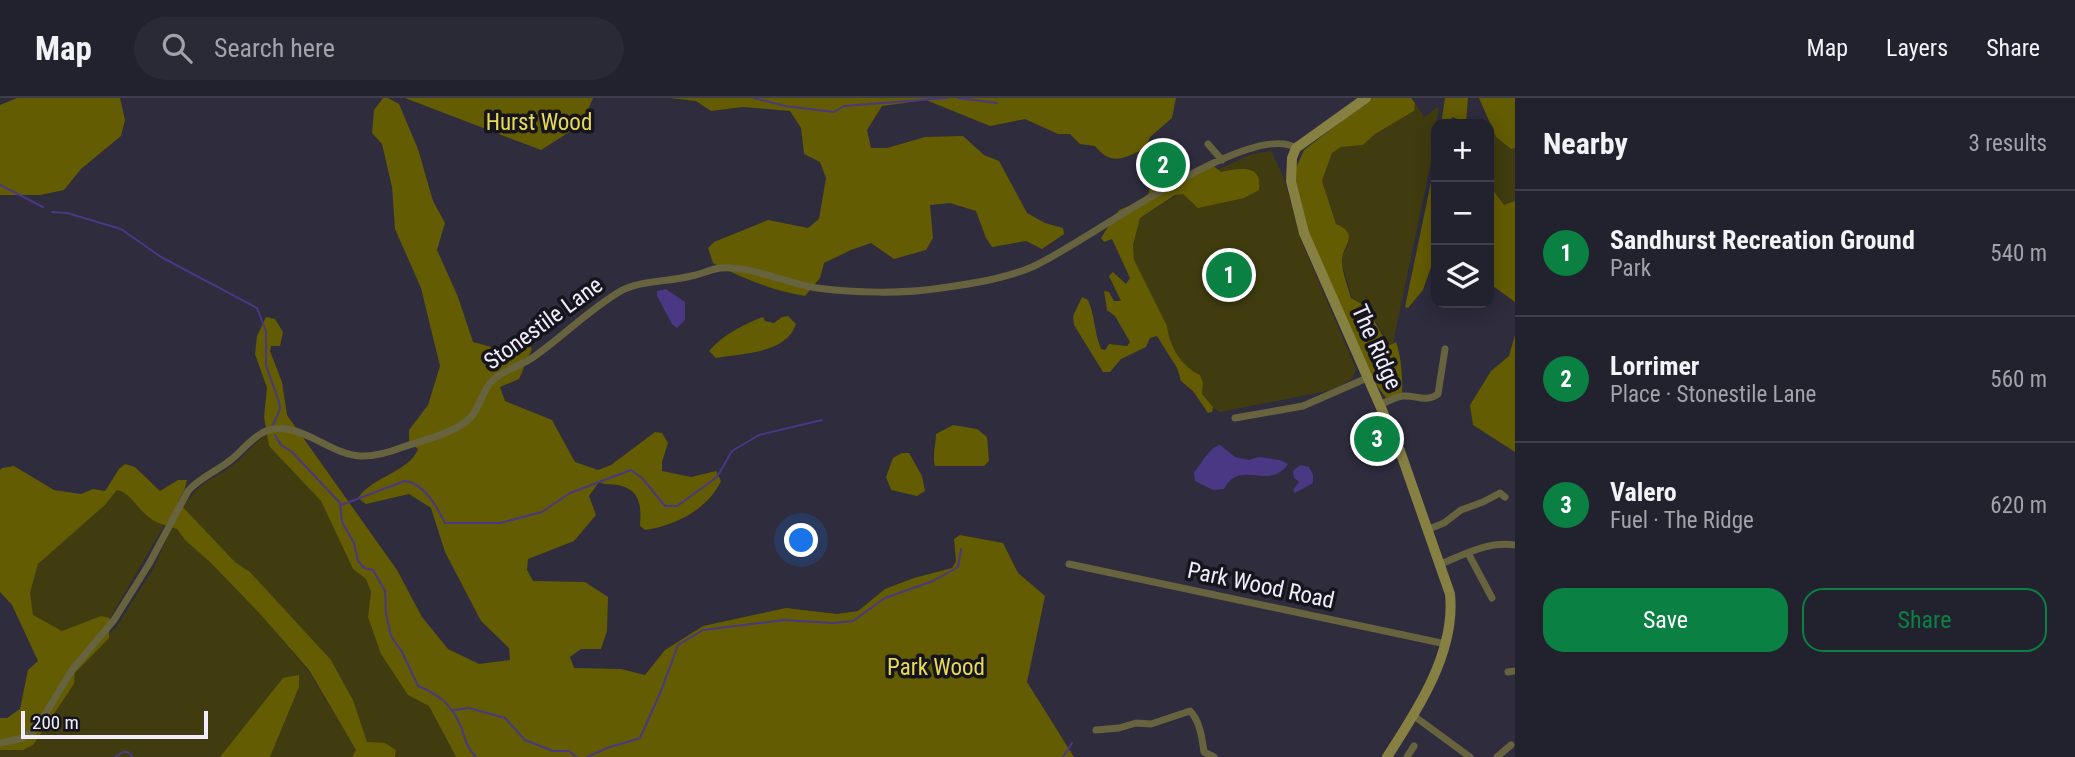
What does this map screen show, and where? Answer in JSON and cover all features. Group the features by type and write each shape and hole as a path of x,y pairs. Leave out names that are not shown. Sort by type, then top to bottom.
{"main road":[{"path":"1296,148 1366,98"},
{"name":"The Ridge","path":"1296,148 1290,168 1293,192 1304,233 1380,405 1429,529 1451,607 1446,643 1414,716 1387,757"}],"street":[{"name":"Stonestile Lane","path":"0,743 23,738 36,729 72,670 121,609 149,564 188,491 195,483 243,451 260,434 270,430 288,430 345,453 362,456 398,449 459,427 472,417 491,381 512,367 531,359 621,291 718,268 749,270 783,281 834,290 939,289 969,283 1030,268 1140,202 1222,160 1274,143 1288,143 1296,148"},
{"path":"1208,144 1222,160"},
{"path":"1380,405 1401,397 1434,398 1438,394 1445,349"},
{"path":"1236,418 1303,406 1367,378"},
{"path":"1429,529 1495,494 1500,493 1505,497"},
{"path":"1441,564 1499,544 1515,545"},
{"path":"1468,553 1483,593 1492,598"},
{"name":"Park Wood Road","path":"1069,564 1446,643"},
{"path":"1096,730 1136,723 1150,724 1190,711 1202,736 1204,752 1214,757"},
{"path":"1414,716 1470,757"},
{"path":"1497,757 1511,745"},
{"path":"1407,757 1414,746"}],"shaded area":[{"path":"1415,103 1424,117 1439,106 1437,119 1431,119 1431,162 1393,343 1390,345 1367,307 1352,298 1341,260 1348,243 1336,224 1322,181 1332,153 1341,147 1363,145 1375,134 1413,112"},
{"path":"1494,132 1496,137 1511,149 1515,148 1515,201 1504,206 1494,192"},
{"path":"1271,151 1284,178 1301,240 1356,369 1353,378 1336,388 1220,412 1212,407 1202,394 1203,383 1175,351 1167,326 1134,260 1133,245 1140,218 1219,169 1252,154"},
{"path":"666,289 685,302 685,320 677,328 672,324 657,296 657,291"},
{"path":"267,435 269,446 321,501 353,569 366,579 371,592 368,617 429,706 456,757 395,757 396,750 367,743 353,700 331,660 250,572 235,562 183,508 202,485 238,461"},
{"path":"1220,445 1235,457 1249,460 1259,457 1288,464 1272,475 1238,476 1224,489 1213,490 1195,481 1194,472 1208,453"},
{"path":"1300,465 1309,467 1313,483 1295,493 1293,490 1299,482 1294,478 1293,471"},
{"path":"117,490 124,491 147,516 164,526 110,618 101,616 62,631 32,615 30,593 38,564 105,505"},
{"path":"172,528 177,529 261,615 308,670 356,750 352,757 270,757 299,687 283,678 220,757 0,757 0,750 23,750 53,713 74,684 75,673 117,626 153,569"}],"green space":[{"path":"17,98 120,98 125,120 121,136 81,169 64,190 40,195 0,195 0,105"},
{"name":"Park Wood","path":"383,98 399,104 418,149 433,201 445,223 437,250 458,297 473,342 495,348 527,341 532,349 519,379 500,387 505,401 552,420 575,462 598,470 611,465 655,432 662,433 668,443 662,471 691,477 716,471 721,481 708,500 689,515 668,525 645,530 640,526 637,497 622,486 599,482 589,496 596,515 574,541 528,559 527,570 533,581 585,582 608,597 607,631 601,649 581,649 570,657 574,668 621,669 645,675 665,650 703,626 786,608 837,614 858,611 885,589 952,568 956,561 954,539 960,535 1003,543 1018,573 1045,596 1027,682 1074,757 456,757 429,706 408,695 381,654 368,617 371,592 366,579 353,569 321,501 269,446 264,417 267,388 255,354 257,336 266,317 275,319 283,332 280,346 271,346 270,351 282,382 287,415 397,570 422,617 448,649 479,664 510,660 509,648 481,621 445,552 431,508 409,494 366,504 358,498 372,485 414,457 418,449 409,441 409,430 428,405 440,366 421,288 395,229 392,187 382,144 372,133 374,110"},
{"name":"Hurst Wood","path":"405,98 593,98 582,124 541,150"},
{"path":"670,98 1176,98 1172,118 1150,137 1145,148 1118,159 1107,156 1095,146 1080,144 1070,134 1058,134 1025,119 990,126 926,100 882,106 867,130 871,148 887,148 925,137 963,136 984,155 999,161 1027,213 1045,223 1063,228 1064,234 1042,249 1026,241 992,247 976,211 950,203 930,205 933,238 926,250 894,259 871,243 851,250 824,263 820,278 805,296 769,287 724,269 713,263 708,248 714,242 768,220 808,228 819,219 826,178 820,162 804,154 801,128 790,111 743,107 711,111 696,101"},
{"path":"1372,98 1411,98 1415,103 1414,111 1375,134 1363,145 1341,147 1332,153 1322,181 1336,224 1348,232 1342,263 1351,298 1367,307 1387,344 1396,342 1398,347 1402,393 1386,398 1371,377 1312,248 1294,172 1304,150"},
{"path":"1445,98 1468,98 1466,119 1442,119"},
{"path":"1479,98 1515,98 1515,148 1511,149 1496,137 1494,119 1488,119"},
{"path":"1211,164 1221,172 1241,169 1253,171 1259,181 1259,190 1244,198 1198,208 1183,194 1175,195 1140,218 1133,245 1134,260 1167,326 1174,348 1182,361 1200,375 1203,383 1202,394 1213,407 1212,412 1208,413 1193,391 1181,381 1177,368 1157,336 1150,338 1146,347 1121,359 1110,372 1103,372 1074,325 1073,316 1082,297 1088,300 1101,349 1105,350 1109,344 1127,346 1130,342 1115,316 1107,310 1104,291 1109,292 1114,301 1121,301 1109,276 1113,272 1126,284 1130,278 1112,239 1104,242 1101,238 1119,210 1148,195 1150,186 1155,181 1177,179"},
{"path":"1431,182 1431,267 1423,290 1408,308 1405,307"},
{"path":"1494,192 1504,205 1515,201 1515,302 1494,287"},
{"path":"788,316 796,324 791,334 773,347 716,358 709,351 727,335 748,323 763,317 765,321 774,323"},
{"path":"1515,335 1515,452 1473,425 1470,405 1491,371 1509,356"},
{"path":"953,425 977,429 987,437 989,461 984,466 935,466 936,434"},
{"path":"909,453 922,476 925,491 917,496 891,490 886,477 893,458"},
{"path":"125,464 135,467 160,491 178,480 187,480 178,502 235,562 250,572 331,660 353,700 367,742 385,743 396,750 395,757 352,757 356,750 309,670 261,615 177,529 153,520 129,497 117,490 105,505 38,564 30,593 33,615 62,631 101,616 110,618 109,638 75,673 74,684 33,745 23,750 0,750 0,718 7,718 20,709 28,670 38,661 12,605 0,592 0,470 14,466 54,490 81,494 93,489 105,491"},
{"path":"299,675 299,687 270,757 220,757 283,678"}],"waterway":[{"path":"754,98 785,106 834,112 844,106 947,98"},
{"path":"958,98 997,103"},
{"path":"0,185 43,207"},
{"path":"52,212 67,213 121,229 161,257 257,308 266,331 266,365 280,409 273,425"},
{"path":"341,505 405,481 424,491 445,523 500,523 542,512 570,493 631,470 642,478 665,506 677,506 717,477 732,451 759,435 822,420"},
{"path":"275,435 281,445 292,452 340,503 342,522 354,543 358,561 364,568 373,570 385,591 391,636 418,686 439,697 454,713 468,747 476,757"},
{"path":"587,757 640,738 678,645 703,630 784,620 833,623 853,621 885,598 933,581 958,567 961,549"},
{"path":"454,710 469,708 505,718 525,740 553,751 569,751 577,757"},
{"path":"1063,757 1072,743"},
{"path":"115,757 123,752 128,752 133,757"}],"place":[{"name":"Lorrimer","path":"1163,165"},
{"name":"Sandhurst Recreation Ground","path":"1229,275"},
{"name":"Valero","path":"1377,439"}]}
